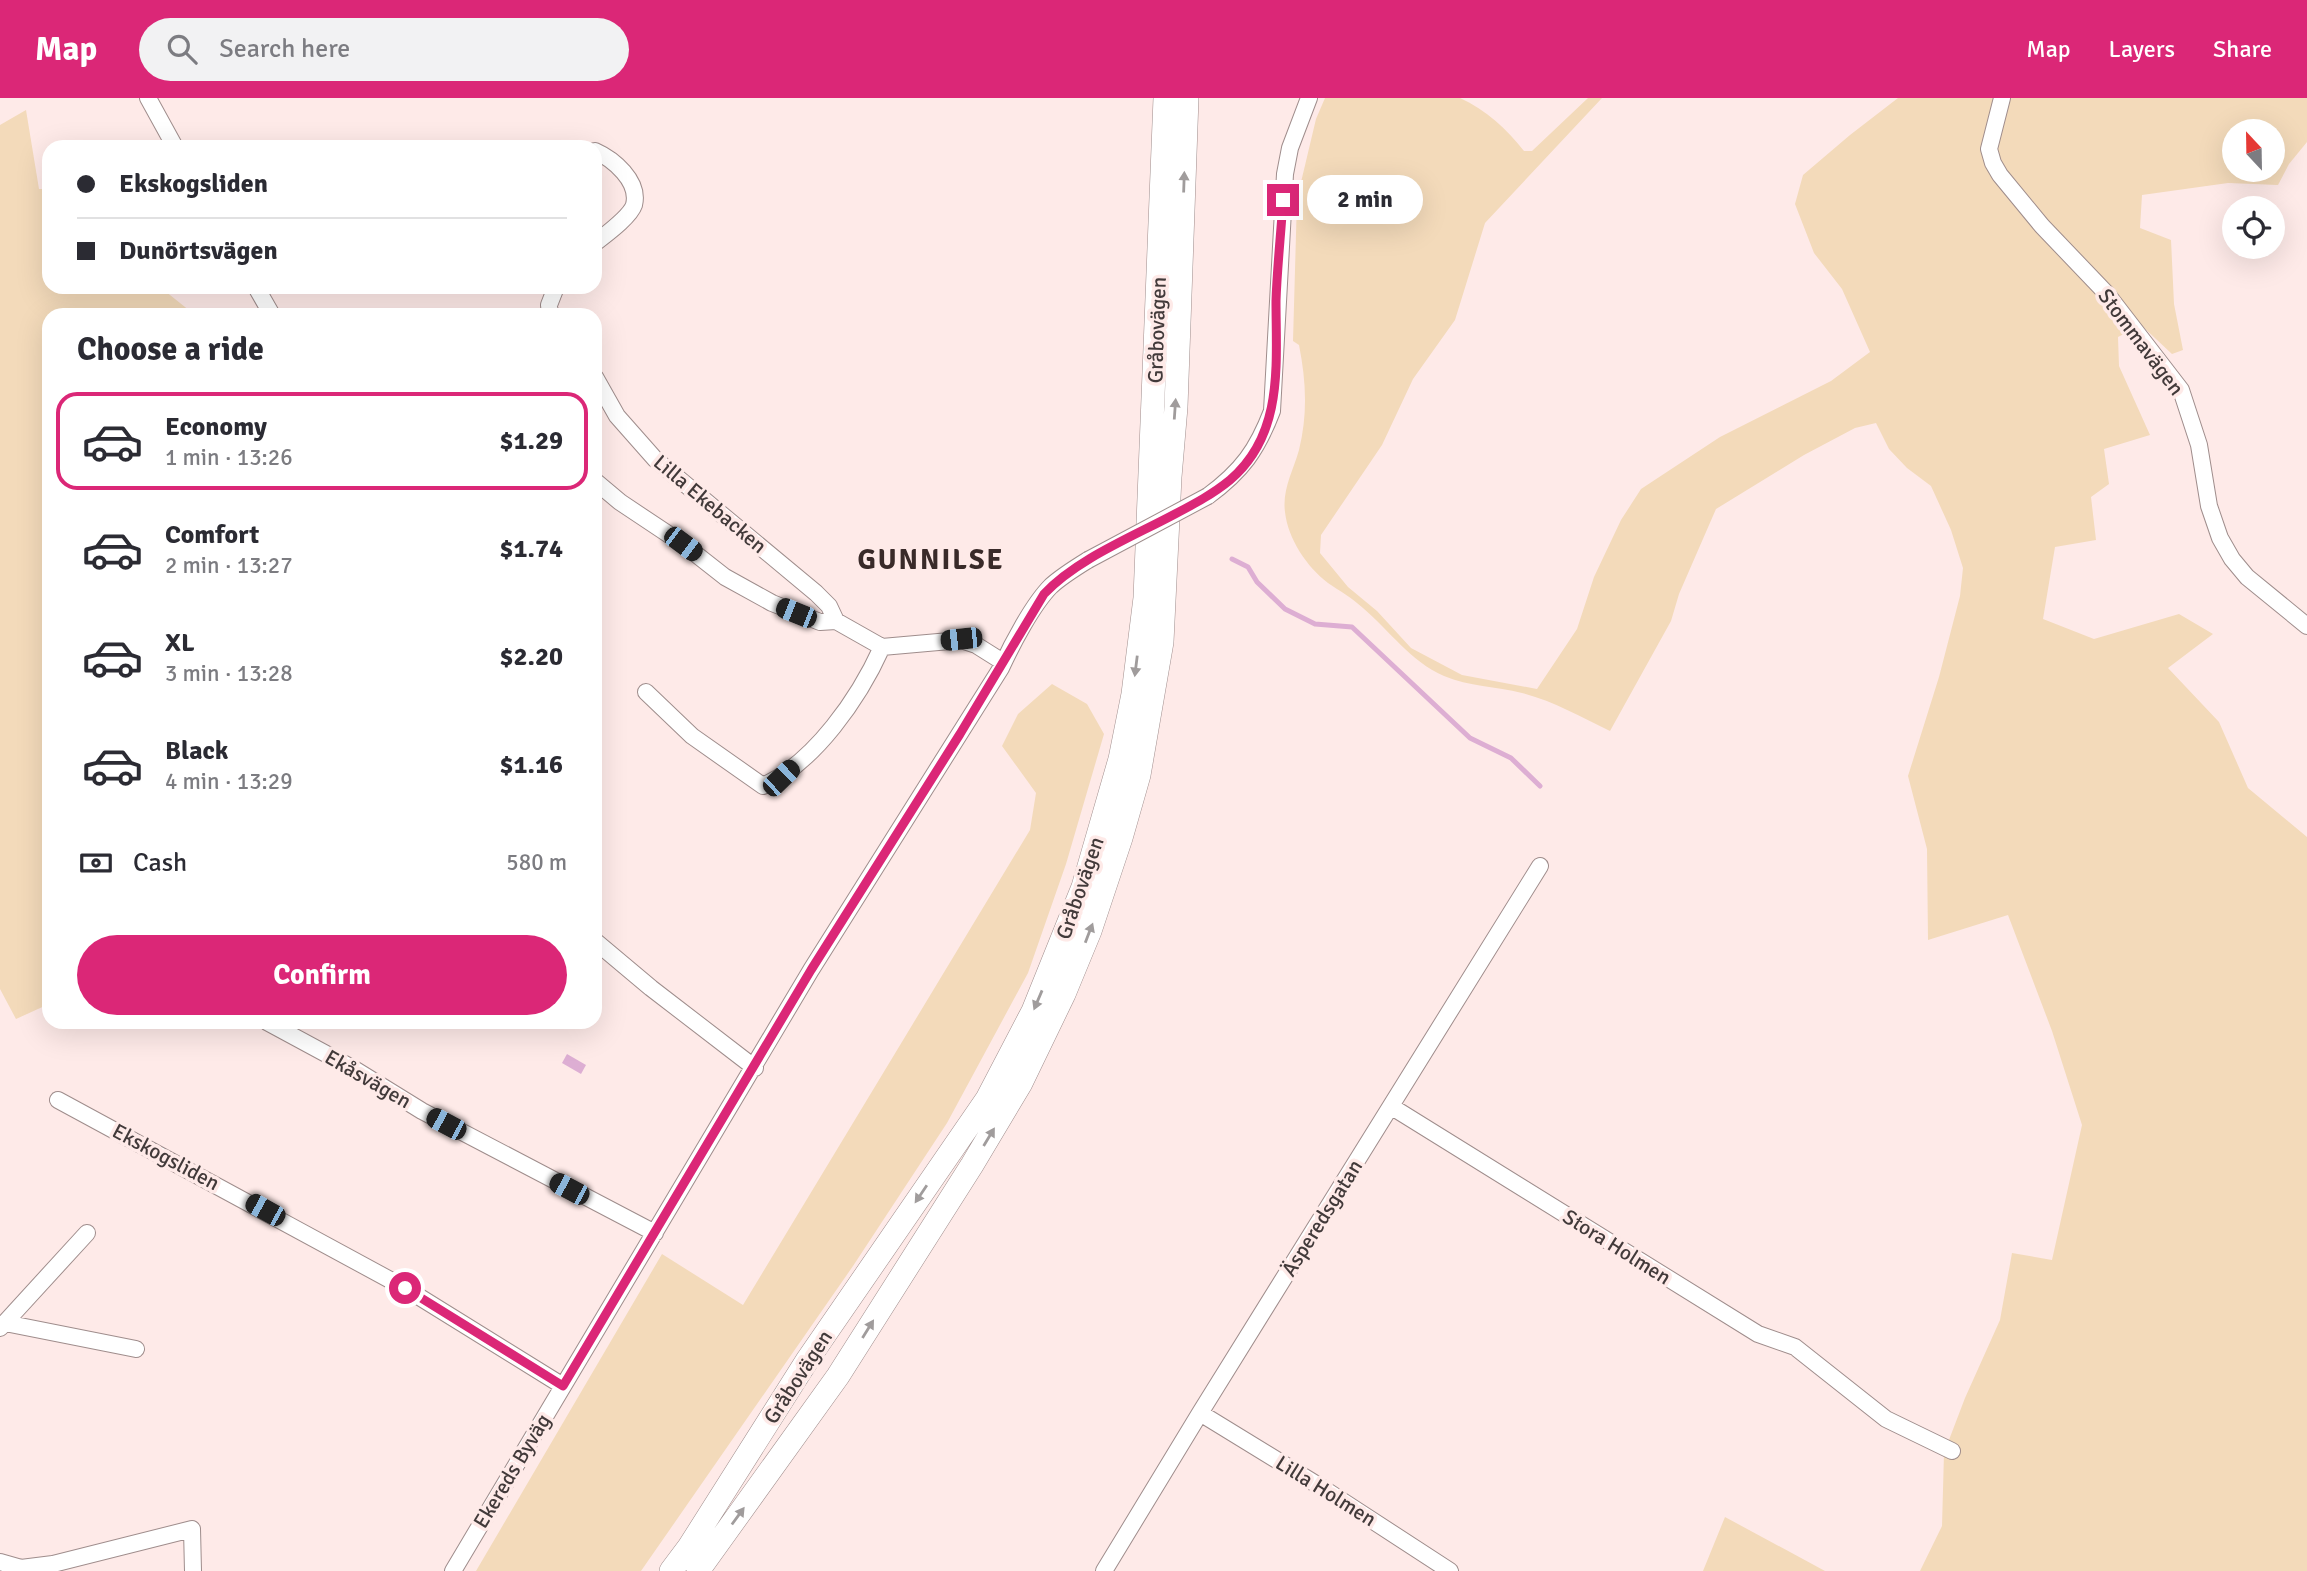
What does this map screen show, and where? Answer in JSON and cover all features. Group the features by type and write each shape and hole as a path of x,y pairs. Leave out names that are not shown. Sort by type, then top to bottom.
{"main road":[{"name":"Gråbovägen","path":"671,1571 689,1547 815,1348 987,1099 1033,1011 1083,887 1120,759 1133,694 1145,598 1165,98"},
{"name":"Gråbovägen","path":"698,1571 838,1376 972,1166 1021,1083 1064,994 1090,931 1139,775 1162,642 1176,407 1187,98"}],"street":[{"path":"148,98 171,140"},
{"name":"Ekereds Byväg","path":"453,1571 811,970 1044,594 1088,560 1208,496 1230,480 1246,463 1261,439 1272,411 1284,174 1293,138 1309,98"},
{"name":"Stommavägen","path":"2002,98 1989,149 1993,163 2042,226 2107,294 2181,390 2199,445 2209,506 2220,538 2247,578 2307,626"},
{"path":"602,154 620,168 630,181 634,205 628,214 602,237"},
{"name":"Lilla Ekebacken","path":"602,389 617,416 655,459 816,593 829,606 836,621"},
{"name":"Lilla Ekebacken","path":"602,486 725,577 772,603 808,618 820,622 836,621 882,647"},
{"path":"646,692 692,736 763,786 781,778 831,731 868,678 882,647 961,639 1003,662"},
{"name":"Äsperedsgatan","path":"1104,1571 1540,866"},
{"path":"602,947 755,1068"},
{"name":"Ekåsvägen","path":"280,1029 354,1069 422,1111 655,1233"},
{"name":"Ekskogsliden","path":"58,1100 405,1288 563,1386"},
{"name":"Stora Holmen","path":"1392,1107 1758,1334 1795,1347 1886,1419 1952,1451"},
{"path":"2,1325 87,1233"},
{"path":"2,1325 136,1349"},
{"name":"Lilla Holmen","path":"1200,1413 1450,1571"},
{"path":"0,1562 21,1568 53,1564 192,1529 193,1571"}],"shaded area":[{"path":"1325,98 1460,98 1495,121 1524,151 1532,151 1588,98 1602,98 1485,223 1455,320 1413,379 1382,445 1321,535 1320,553 1348,587 1377,611 1411,648 1462,675 1537,689 1577,629 1594,577 1621,520 1641,489 1720,437 1831,381 1870,352 1842,289 1814,253 1795,204 1803,175 1898,98 2307,98 2307,142 2286,170 2286,119 2222,119 2222,182 2280,182 2278,185 2228,183 2142,195 2140,228 2171,240 2174,304 2183,350 2172,354 2141,325 2118,337 2119,366 2150,435 2104,449 2109,484 2091,497 2096,540 2055,547 2043,619 2094,639 2179,614 2213,634 2168,668 2219,722 2248,788 2307,837 2307,1571 1920,1571 1942,1526 1944,1453 2000,1320 2012,1253 2052,1260 2082,1125 2052,1031 2008,915 1928,940 1927,849 1908,776 1939,677 1960,596 1963,568 1951,530 1931,486 1907,468 1889,449 1876,423 1855,428 1804,455 1716,509 1679,594 1671,621 1610,731 1533,696 1444,676 1411,654 1359,604 1313,569 1290,532 1284,504 1302,437 1305,410 1299,345 1293,341 1297,199 1316,119"},
{"path":"26,110 39,189 42,189 42,294 169,294 186,308 42,308 42,1007 16,1019 0,989 0,125"},
{"path":"1052,684 1087,704 1104,734 1066,864 1028,973 947,1123 853,1266 641,1571 476,1571 662,1254 743,1305 1030,830 1036,793 1002,746 1018,714"},
{"path":"567,1054 586,1065 581,1074 562,1063"},
{"path":"1725,1517 1825,1571 1703,1571"}],"waterway":[{"path":"1232,559 1248,567 1257,582 1285,609 1315,624 1352,627 1470,738 1511,758 1540,786"}],"district":[{"name":"GUNNILSE","path":"931,560"}],"route":[{"path":"405,1288 563,1386 811,970 1001,668 1044,594 1088,560 1208,496 1230,480 1246,463 1261,439 1272,411 1283,200"}]}
